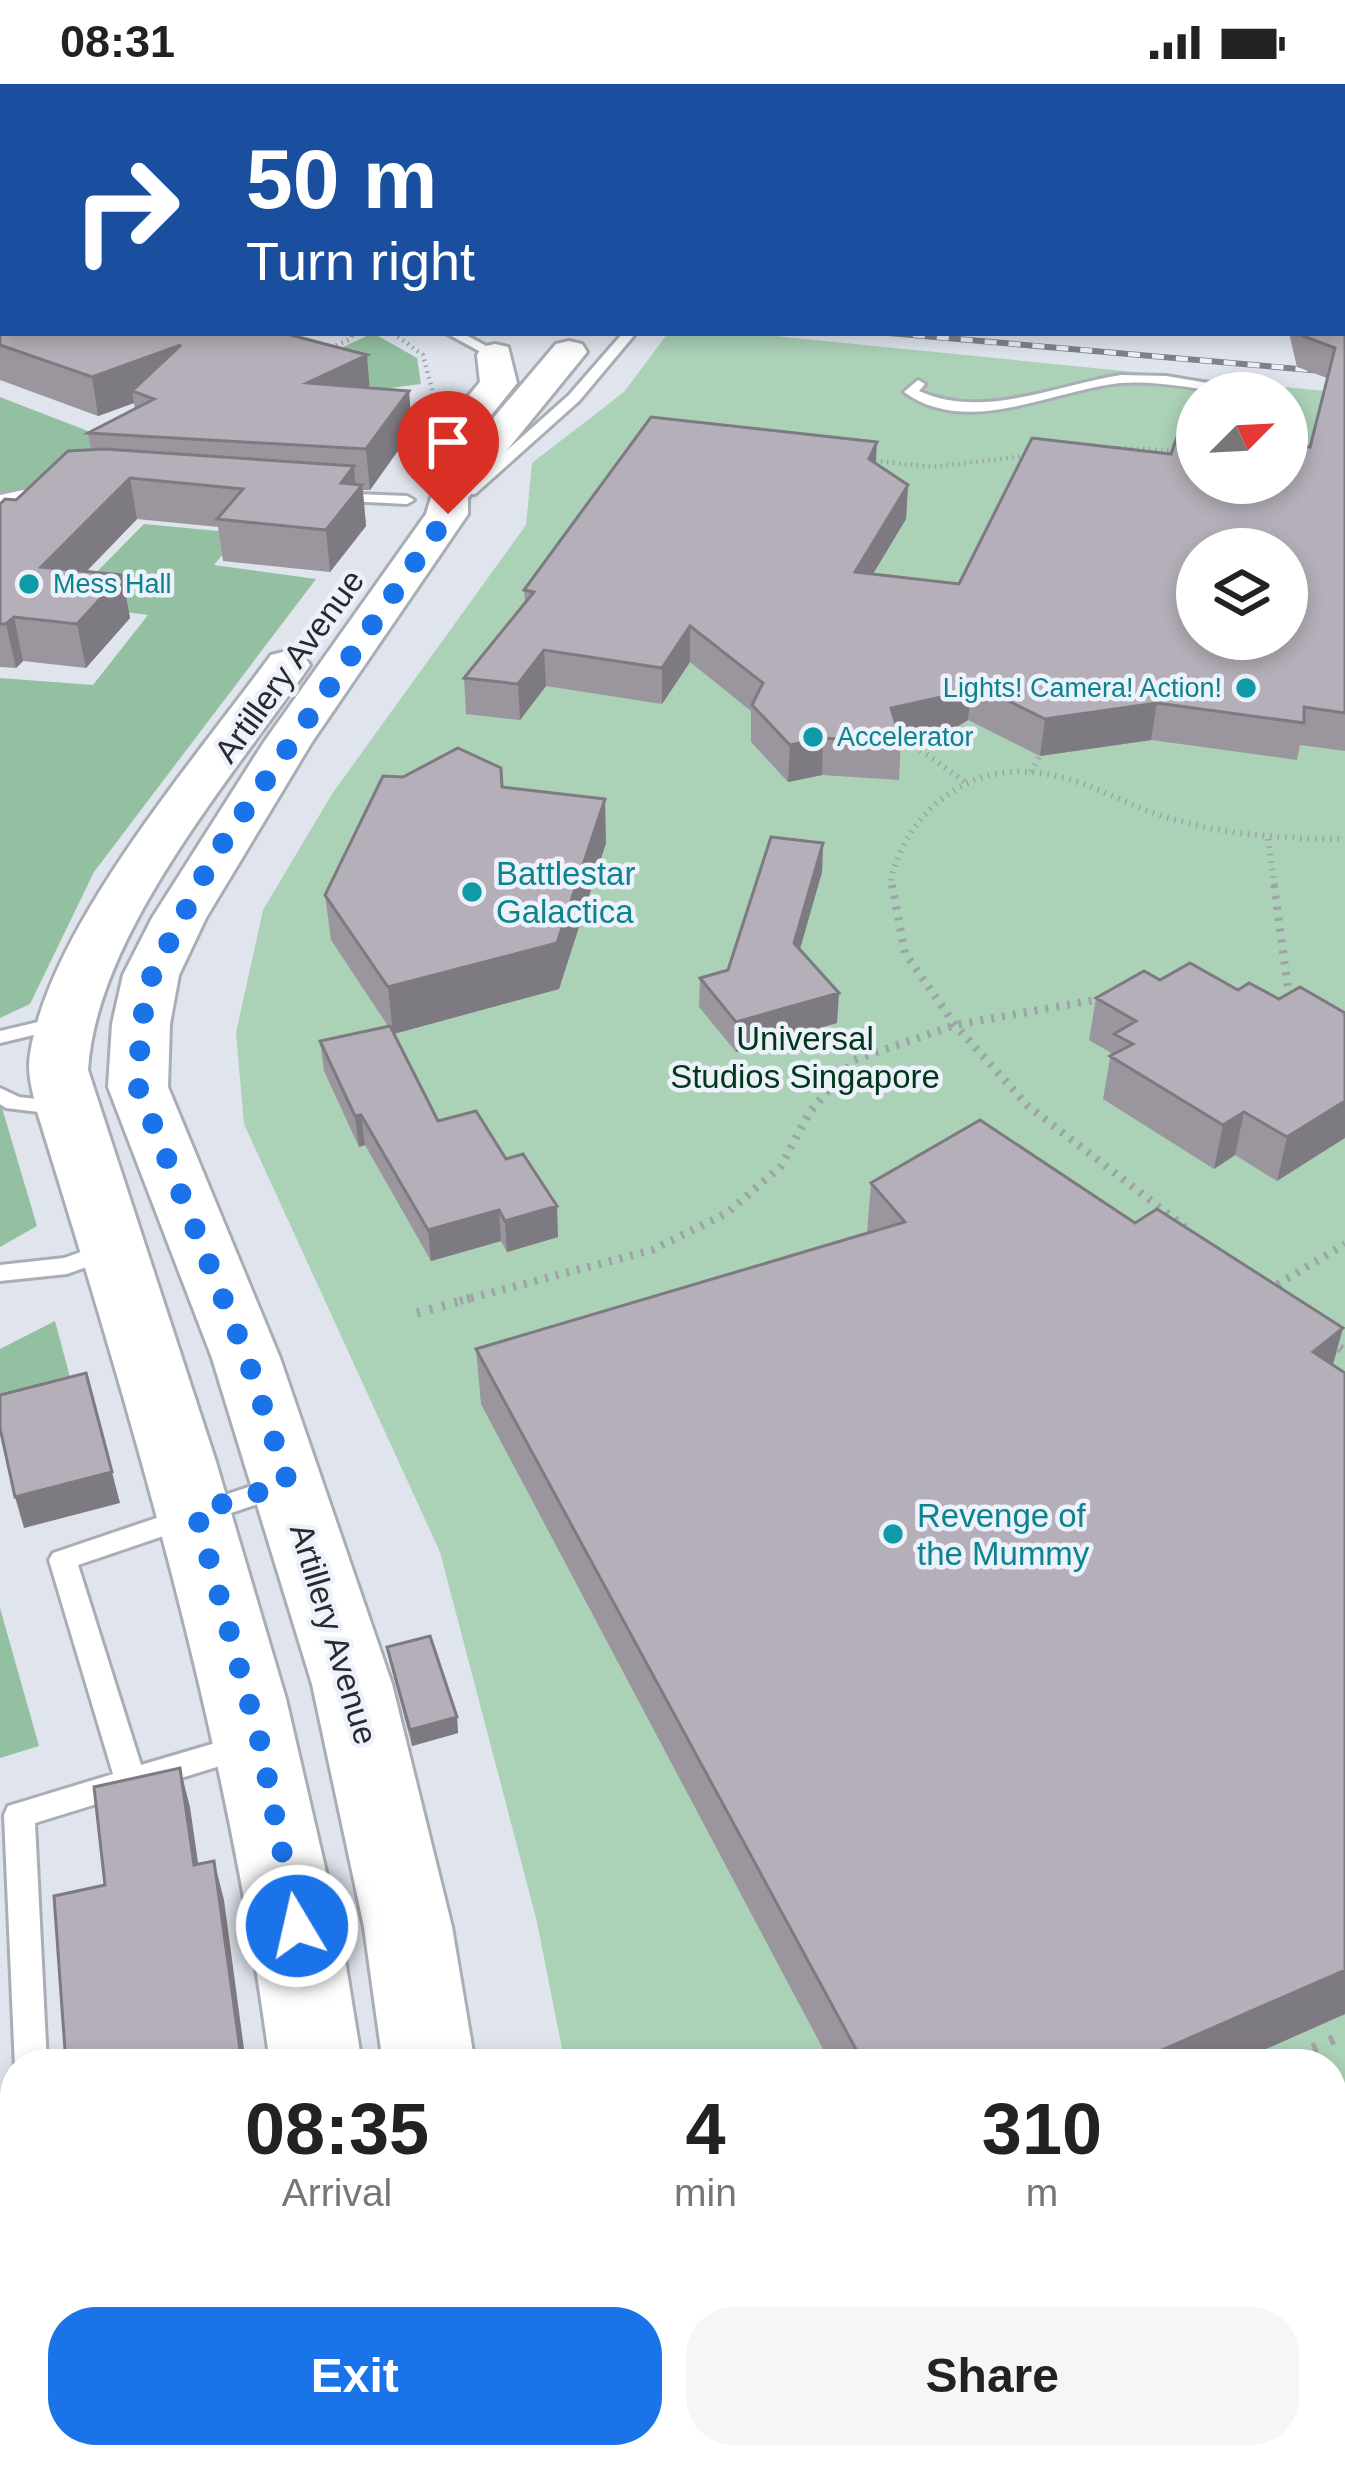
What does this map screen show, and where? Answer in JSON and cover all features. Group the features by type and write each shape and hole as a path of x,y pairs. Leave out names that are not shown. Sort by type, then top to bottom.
{"street":[{"name":"Artillery Avenue","path":"426,2049 380,1791 340,1643 247,1358 138,1087 141,1024 152,975 214,856 499,383 492,346 534,360 574,340"},
{"name":"Artillery Avenue","path":"314,2049 290,1881 260,1742 196,1512 66,1108 58,1067 69,1021 103,934 125,893 427,507 448,497 574,340"}],"lane":[{"path":"461,336 492,346"},
{"path":"316,496 427,507 495,466 574,398 627,336"},
{"path":"918,384 911,392 924,399 1004,406 1116,380 1176,385"},
{"path":"0,499 67,485"},
{"path":"0,1037 69,1021"},
{"path":"0,1096 14,1103 66,1108"},
{"path":"0,1273 67,1266 112,1249"},
{"path":"130,1782 63,1560 288,1483"},
{"path":"29,2049 19,1815 260,1742"}],"path":[{"path":"310,356 352,336"},
{"path":"398,336 422,350 433,375 432,393"},
{"path":"1100,448 1176,451"},
{"path":"1138,466 1143,449"},
{"path":"864,460 932,467 1045,452"},
{"path":"893,730 965,782"},
{"path":"1030,772 1040,756"},
{"path":"1193,1234 1028,1106 955,1025 905,953 890,877 912,825 965,782 996,773 1030,772 1082,782 1163,816 1268,839 1345,839"},
{"path":"1268,839 1288,1002 1307,1009"},
{"path":"417,1313 652,1250 728,1213 781,1166 809,1113 854,1060 955,1025 1116,996"},
{"path":"1282,1303 1267,1291 1345,1244"},
{"path":"1314,1328 1345,1352"},
{"path":"1312,2049 1345,2034"}],"green space":[{"path":"367,336 378,336 417,358 421,384 382,389 296,369"},
{"name":"Universal Studios Singapore","path":"666,336 774,336 1176,376 1176,504 1308,504 1308,389 1345,393 1345,2049 562,2049 537,1922 440,1552 244,1124 236,1033 263,910 332,794 526,525 532,463 624,392"},
{"path":"0,397 93,433 132,419 0,548"},
{"path":"144,524 240,533 214,565 316,579 94,872 30,1004 0,1018 0,678 93,685 148,615 65,604"},
{"path":"0,1101 37,1226 0,1247"},
{"path":"55,1321 77,1403 0,1423 0,1349"},
{"path":"0,1608 39,1746 0,1758"}],"building":[{"path":"0,336 294,336 367,355 307,383 409,391 366,449 88,433 154,399 132,391 181,345 92,377 0,345"},
{"path":"1303,336 1345,336 1345,713 1304,707 1304,723 1157,703 1045,719 972,683 955,694 891,708 902,743 823,738 790,745 752,705 763,683 690,626 662,668 544,650 518,684 464,678 534,592 524,590 651,417 877,442 869,459 908,485 855,572 959,584 1032,438 1171,454 1176,440 1176,504 1308,504 1310,447 1335,348"},
{"path":"104,449 354,466 341,483 362,485 326,530 217,519 243,489 130,478 41,567 122,575 77,624 14,617 0,624 0,504 5,499 16,500 68,451"},
{"name":"Battlestar Galactica","path":"458,748 501,768 502,787 605,799 557,943 388,987 325,895 383,776 403,777"},
{"path":"771,837 823,843 794,943 839,993 736,1022 700,978 728,970"},
{"path":"1190,963 1238,990 1249,983 1279,999 1300,987 1345,1013 1345,1101 1287,1137 1244,1112 1223,1125 1110,1056 1133,1044 1114,1034 1136,1021 1096,998 1144,971 1160,980"},
{"path":"390,1026 438,1121 476,1111 506,1159 523,1154 557,1206 505,1221 499,1210 428,1230 361,1115 355,1116 320,1041"},
{"name":"Revenge of the Mummy","path":"980,1120 1135,1223 1157,1209 1343,1328 1313,1352 1345,1373 1345,1970 1164,2049 856,2049 476,1349 905,1222 871,1183"},
{"path":"86,1373 112,1472 15,1497 0,1428 0,1395"},
{"path":"430,1636 457,1717 410,1730 387,1647"},
{"path":"180,1768 194,1865 214,1861 240,2049 65,2049 54,1896 105,1885 94,1787"}],"railway":[{"path":"923,336 1345,373"}],"place":[{"name":"Mess Hall","path":"29,584"},
{"name":"Lights! Camera! Action!","path":"1246,688"},
{"name":"Accelerator","path":"813,737"},
{"name":"Battlestar Galactica","path":"472,892"},
{"name":"Revenge of the Mummy","path":"893,1534"}],"route":[{"path":"297,1926 260,1742 196,1512 288,1483 247,1358 138,1087 141,1024 152,975 214,856 448,514"}]}
